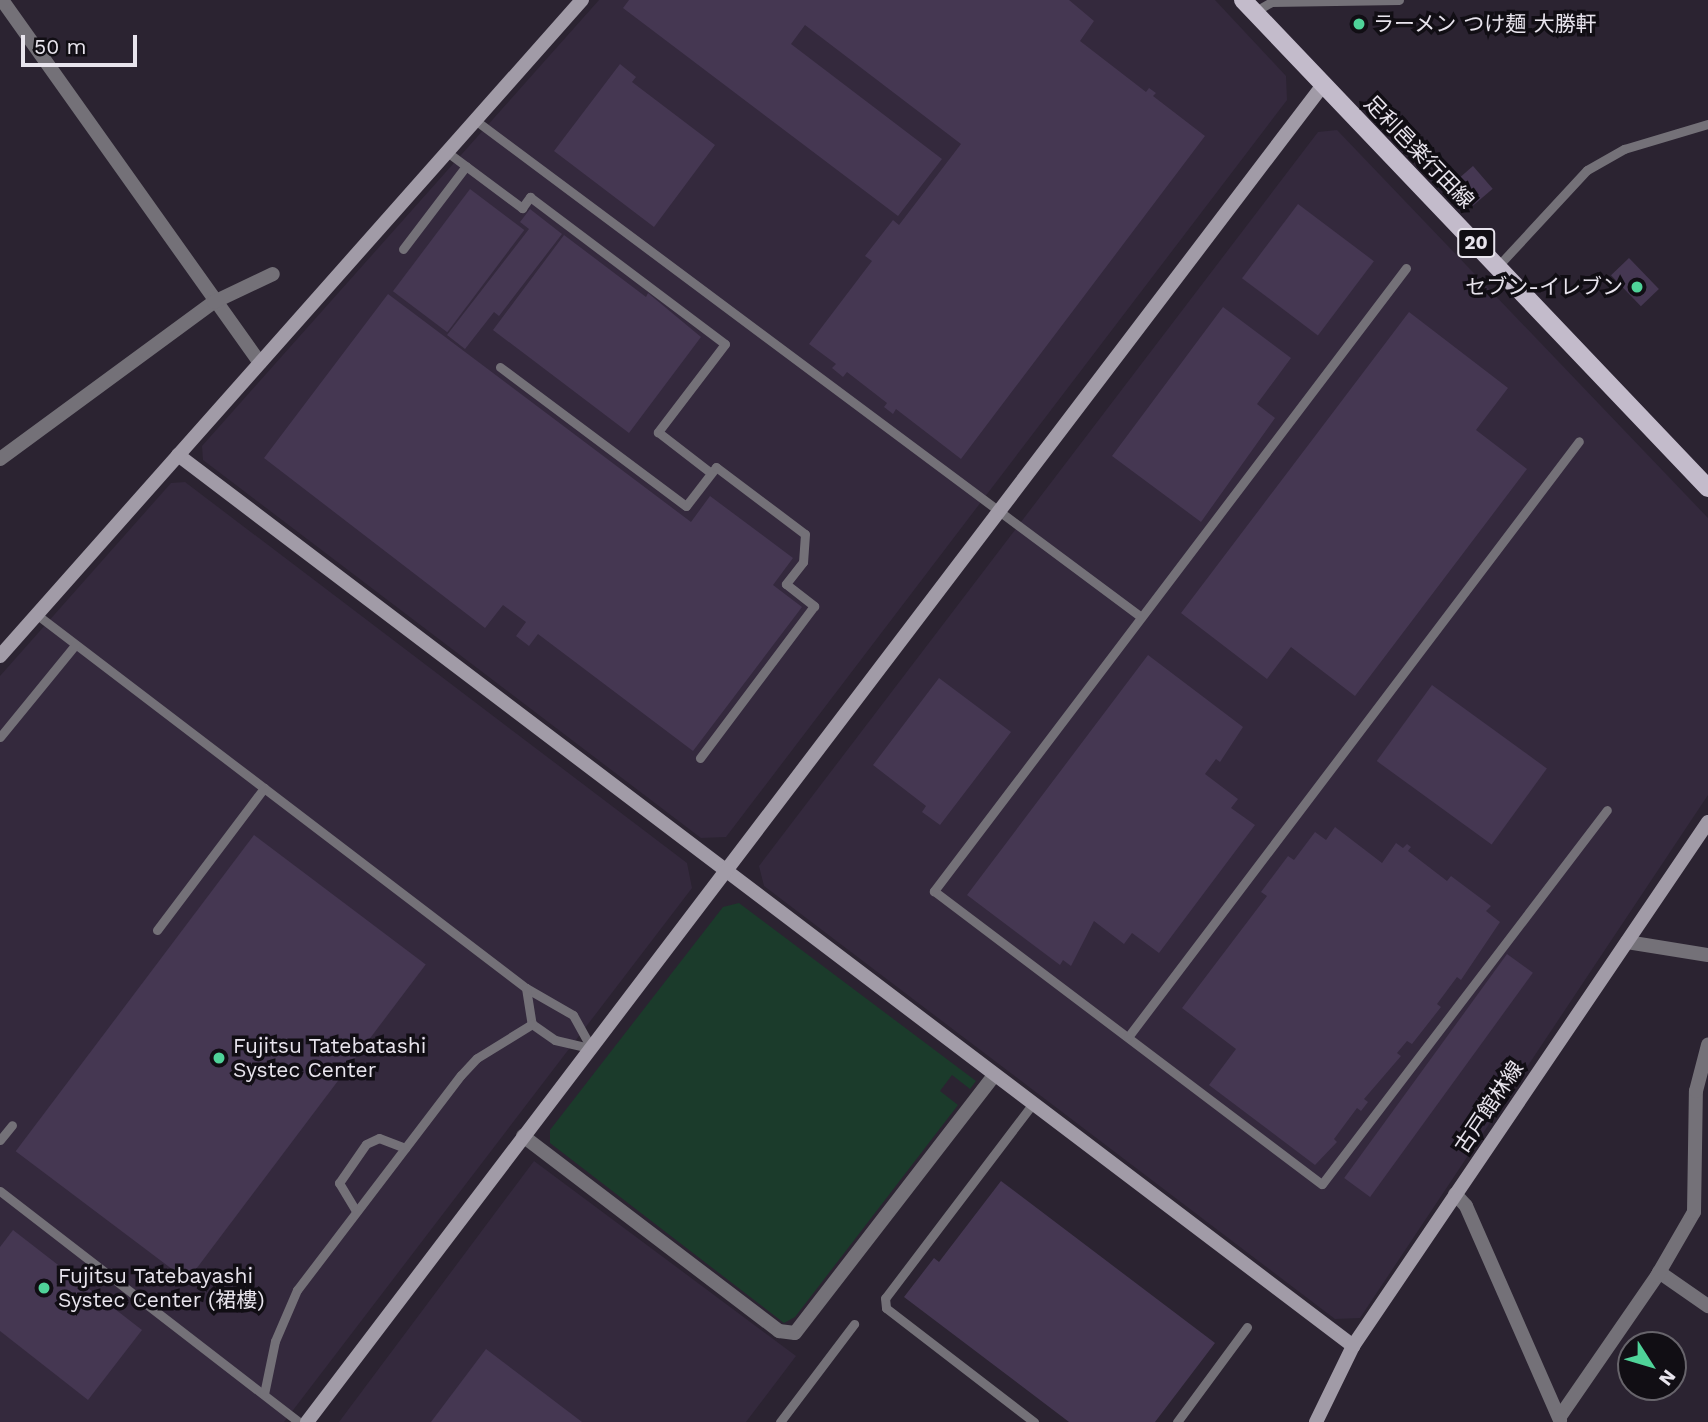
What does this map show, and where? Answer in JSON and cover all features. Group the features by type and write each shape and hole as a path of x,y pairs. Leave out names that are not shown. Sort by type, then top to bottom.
{"main road":[{"name":"足利邑楽行田線","path":"1248,6 1708,488"}],"street":[{"path":"2,0 214,302 260,363"},
{"path":"0,656 582,0"},
{"path":"307,1422 1002,511 1323,85"},
{"path":"0,459 214,302 273,274"},
{"path":"178,455 1031,1106 1353,1346"},
{"name":"古戸館林線","path":"1316,1422 1353,1346 1708,822"},
{"path":"1627,942 1708,956"},
{"path":"1560,1419 1659,1272 1694,1212 1696,1091 1708,1045"},
{"path":"523,1136 779,1331 795,1334 993,1077"},
{"path":"1455,1194 1466,1206 1560,1419"},
{"path":"1659,1272 1708,1307"}],"lane":[{"path":"1248,6 1271,2 1399,0"},
{"path":"475,120 1141,617"},
{"path":"1498,266 1587,170 1624,149 1708,124"},
{"path":"447,152 522,208 530,197 725,344 658,432 711,473"},
{"path":"403,249 466,166"},
{"path":"1406,268 934,891 1322,1184 1607,810"},
{"path":"500,367 686,506 716,467 805,534 803,562 786,584 814,606 700,758"},
{"path":"1128,1037 1579,441"},
{"path":"36,614 526,988 573,1015 591,1048"},
{"path":"0,737 75,645"},
{"path":"157,930 264,788"},
{"path":"526,988 533,1024 555,1040 591,1048"},
{"path":"264,1394 284,1314 356,1211 477,1058 533,1024"},
{"path":"1031,1106 885,1298 886,1308 1034,1422"},
{"path":"0,1140 12,1125"},
{"path":"356,1211 339,1183 366,1144 379,1138 405,1148"},
{"path":"0,1191 299,1422"},
{"path":"780,1422 854,1324"},
{"path":"1177,1422 1247,1327"}],"shaded area":[{"path":"599,0 1215,0 1286,76 1287,100 726,837 701,838 203,460 202,446"},
{"path":"1337,130 1708,518 1708,795 1360,1318 1335,1319 764,886 759,866 1318,132"},
{"path":"185,482 687,863 692,888 284,1422 0,1422 0,676 171,483"},
{"path":"534,1161 796,1356 746,1422 339,1422"}],"green space":[{"path":"739,903 976,1081 970,1089 952,1075 940,1091 958,1105 795,1317 784,1323 550,1143 550,1130 723,907"}],"building":[{"path":"629,0 1069,0 1094,21 1080,41 1146,92 1149,88 1156,93 1153,96 1205,136 961,459 896,409 893,414 884,407 887,403 847,372 843,377 832,368 836,364 809,344 872,261 865,256 893,220 899,225 961,144 805,25 791,44 942,159 898,216 623,8"},
{"path":"620,64 636,77 632,82 715,145 654,227 554,151"},
{"path":"1473,166 1493,189 1472,206 1453,184"},
{"path":"470,189 524,230 447,332 393,291"},
{"path":"1298,204 1374,261 1318,335 1242,278"},
{"path":"530,209 562,234 499,316 494,312 465,349 447,335 529,229 520,222"},
{"path":"564,235 646,297 648,293 701,337 629,433 493,330"},
{"path":"1629,258 1659,289 1641,306 1611,275"},
{"path":"388,294 691,522 710,496 793,558 773,585 802,607 693,751 538,634 529,646 516,636 526,622 503,605 485,628 264,458"},
{"path":"1223,307 1291,358 1257,404 1275,418 1201,522 1112,456"},
{"path":"1409,312 1508,388 1476,430 1527,469 1355,696 1291,647 1267,679 1181,613"},
{"path":"1148,655 1243,727 1220,762 1216,759 1205,774 1238,799 1231,808 1255,825 1159,953 1132,933 1124,944 1094,921 1071,966 1063,960 1060,965 967,895"},
{"path":"939,678 1011,732 940,825 922,812 926,806 873,765"},
{"path":"1432,685 1547,768 1492,845 1377,761"},
{"path":"1335,827 1382,863 1396,843 1403,848 1407,844 1411,847 1408,851 1447,881 1451,876 1491,906 1486,911 1500,922 1461,980 1457,977 1437,1004 1441,1007 1412,1044 1407,1041 1397,1053 1401,1056 1364,1099 1368,1102 1361,1111 1357,1108 1334,1139 1337,1142 1315,1165 1209,1085 1236,1049 1182,1008 1267,896 1261,892 1288,856 1294,860 1315,832 1326,840"},
{"name":"Fujitsu Tatebatashi Systec Center","path":"254,835 426,964 187,1281 16,1151"},
{"path":"1507,954 1533,973 1370,1197 1344,1178"},
{"path":"1001,1181 1215,1343 1155,1422 1069,1422 904,1297 934,1258 939,1262"},
{"name":"Fujitsu Tatebayashi Systec Center (裙樓)","path":"13,1230 142,1330 88,1400 0,1331 0,1247"},
{"path":"486,1349 582,1422 431,1422"}],"place":[{"name":"ラーメン つけ麺 大勝軒","path":"1359,24"},
{"name":"セブン-イレブン","path":"1637,287"},
{"name":"Fujitsu Tatebatashi Systec Center","path":"219,1058"},
{"name":"Fujitsu Tatebayashi Systec Center (裙樓)","path":"44,1288"}]}
